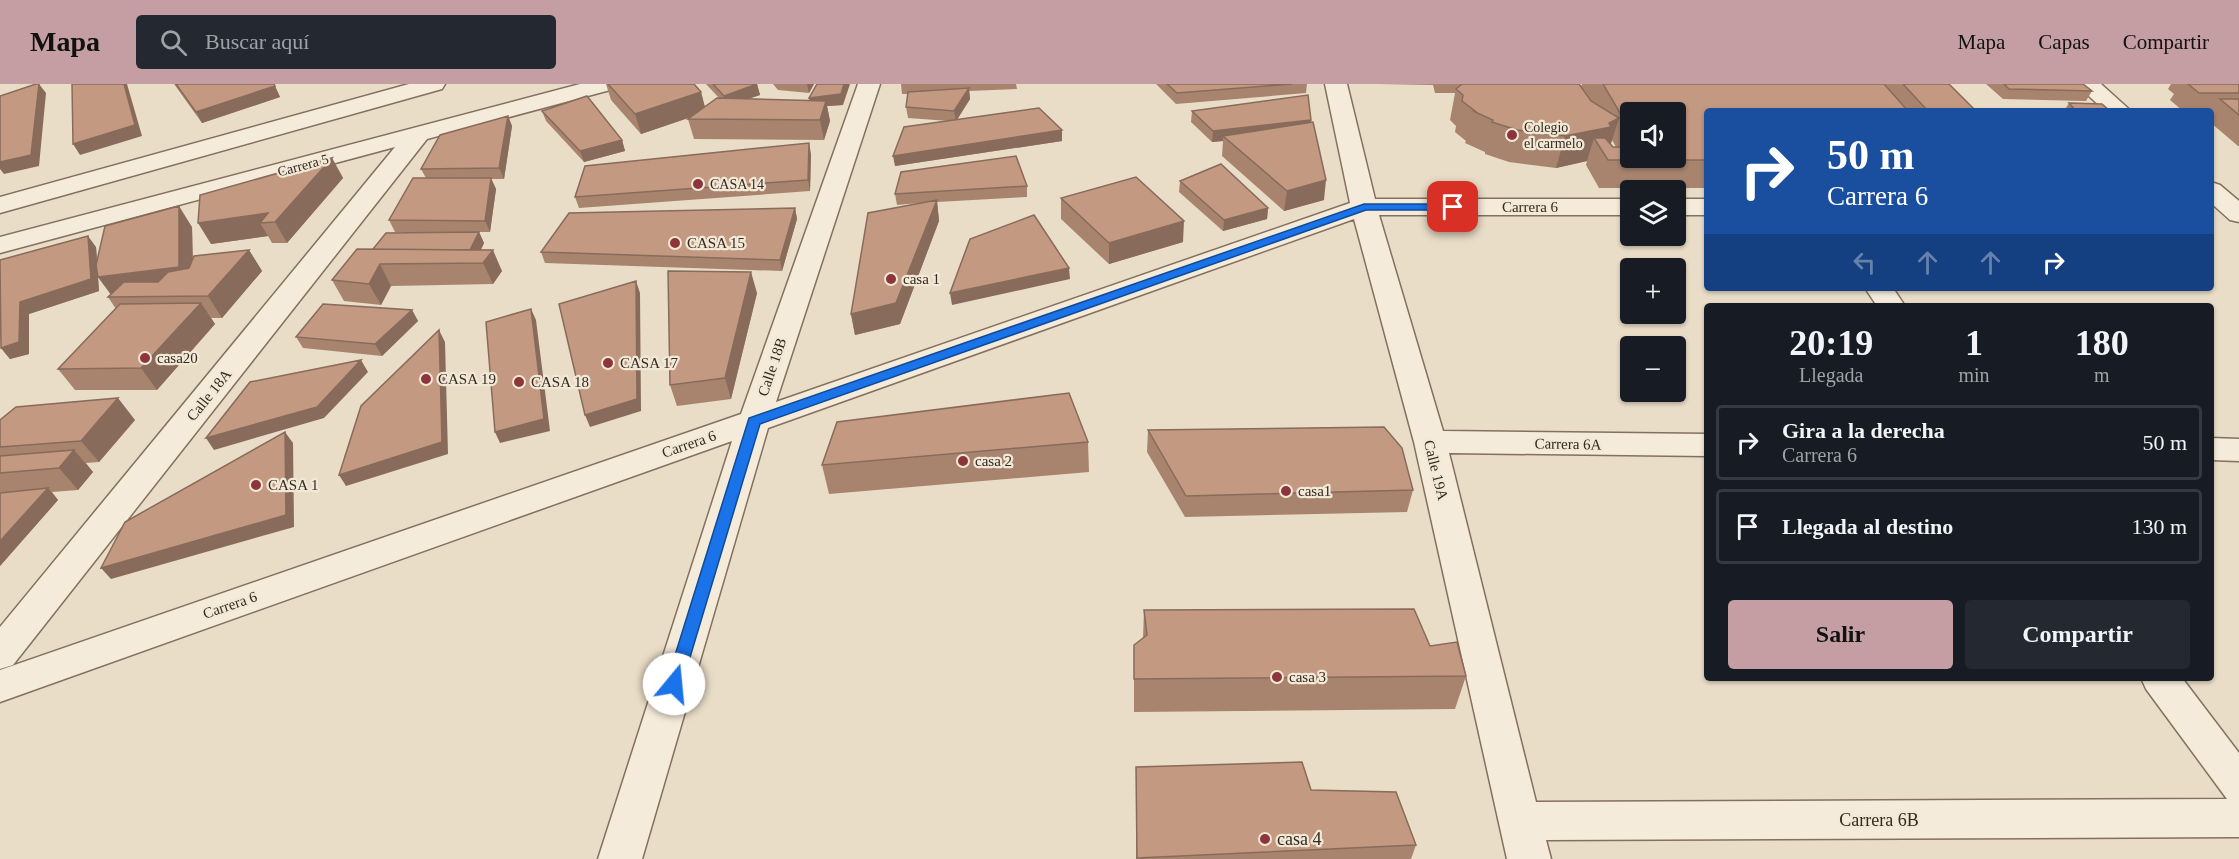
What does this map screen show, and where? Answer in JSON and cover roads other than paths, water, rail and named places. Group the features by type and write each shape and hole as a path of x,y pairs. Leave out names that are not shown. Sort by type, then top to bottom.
{"street":[{"path":"0,205 434,84"},
{"name":"Carrera 5","path":"0,245 606,84"},
{"name":"Calle 18B","path":"620,859 754,421 869,84"},
{"name":"Calle 19A","path":"1336,84 1364,207 1430,442 1524,840"},
{"path":"2087,84 2115,108"},
{"name":"Calle 18A","path":"0,654 418,135"},
{"path":"2214,193 2231,212"},
{"name":"Carrera 6","path":"0,686 1364,207 1620,207"},
{"path":"1686,207 1704,207"},
{"name":"Carrera 6A","path":"1430,442 1704,445"},
{"path":"2214,449 2239,450"},
{"path":"2162,681 2239,786"},
{"name":"Carrera 6B","path":"1524,840 2239,818"}],"place":[{"name":"Colegio el carmelo","path":"1512,135"},
{"name":"CASA 14","path":"698,184"},
{"name":"CASA 15","path":"675,243"},
{"name":"casa 1","path":"891,279"},
{"name":"casa20","path":"145,358"},
{"name":"CASA 17","path":"608,363"},
{"name":"CASA 19","path":"426,379"},
{"name":"CASA 18","path":"519,382"},
{"name":"casa 2","path":"963,461"},
{"name":"CASA 1","path":"256,485"},
{"name":"casa1","path":"1286,491"},
{"name":"casa 3","path":"1277,677"},
{"name":"casa 4","path":"1265,839"}]}
